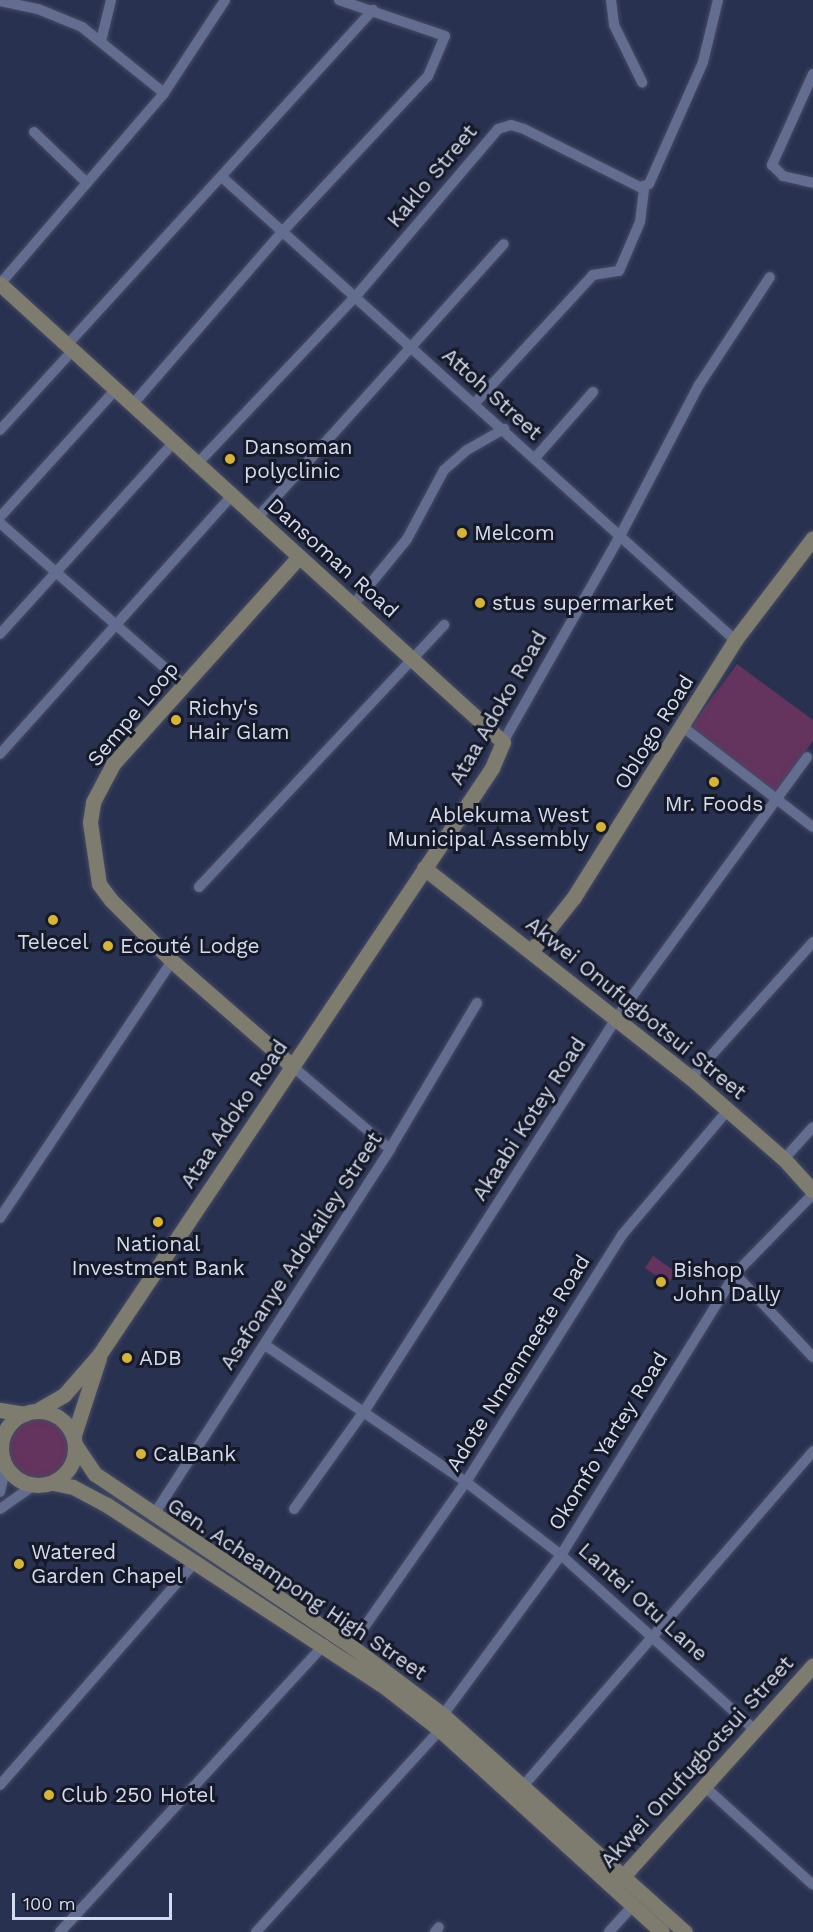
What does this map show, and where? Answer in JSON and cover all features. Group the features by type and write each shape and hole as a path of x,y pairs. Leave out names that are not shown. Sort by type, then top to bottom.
{"main road":[{"name":"Dansoman Road","path":"0,284 503,742"},
{"name":"Oblogo Road","path":"532,950 574,897 683,727 735,640 813,538"},
{"name":"Sempe Loop","path":"292,1066 172,961 99,884 90,822 93,802 112,764 299,557"},
{"name":"Ataa Adoko Road","path":"31,1412 64,1395 99,1355 492,768 503,742"},
{"name":"Akwei Onufugbotsui Street","path":"424,868 532,950 691,1078 784,1159 813,1192"},
{"name":"Ataa Adoko Road","path":"75,1441 99,1355"},
{"path":"0,1410 31,1412 59,1417 75,1441 70,1468 53,1483 34,1485 20,1481 6,1467 1,1446 6,1429 31,1412"},
{"name":"Gen. Acheampong High Street","path":"75,1441 87,1468 153,1516 351,1646 441,1722 524,1785 686,1932"},
{"name":"Gen. Acheampong High Street","path":"53,1483 73,1487 196,1561 441,1722 662,1932"},
{"name":"Akwei Onufugbotsui Street","path":"613,1887 813,1665"}],"street":[{"path":"101,41 111,0"},
{"path":"0,284 164,93 225,0"},
{"path":"133,404 283,231 424,82 445,36 339,0"},
{"path":"611,0 614,25 642,82"},
{"path":"474,404 593,274 619,271 640,222 644,187 654,177 694,85 718,0"},
{"path":"0,1 57,15 101,41 164,93"},
{"path":"0,430 70,347 373,10"},
{"path":"813,74 772,165 775,172 813,183"},
{"name":"Kaklo Street","path":"198,463 356,296 498,129 511,125 524,129 644,187"},
{"path":"34,132 86,182"},
{"name":"Attoh Street","path":"223,178 504,429 735,640"},
{"path":"258,518 504,244"},
{"name":"Ataa Adoko Road","path":"503,742 620,536 699,386 770,278"},
{"path":"0,517 115,390"},
{"path":"535,458 593,392"},
{"path":"353,605 407,539 444,470 467,450 504,429"},
{"path":"0,634 175,441"},
{"path":"0,754 114,624 232,495"},
{"path":"0,523 58,571 183,684"},
{"path":"199,887 444,625"},
{"path":"683,727 813,827"},
{"name":"Akaabi Kotey Road","path":"294,1509 365,1410 617,1017 807,757"},
{"path":"691,1078 813,942"},
{"path":"0,1218 172,961"},
{"name":"Asafoanye Adokailey Street","path":"153,1516 390,1149 477,1003"},
{"path":"292,1066 390,1149"},
{"name":"Adote Nmenmeete Road","path":"351,1646 466,1482 622,1234 728,1110"},
{"path":"784,1159 813,1127"},
{"name":"Okomfo Yartey Road","path":"256,1932 441,1722 561,1555 735,1274 813,1192"},
{"path":"735,1274 813,1357"},
{"name":"Lantei Otu Lane","path":"265,1345 365,1410 466,1482 561,1555 755,1730"},
{"path":"524,1785 813,1451"},
{"path":"0,1492 6,1467"},
{"path":"0,1509 34,1485"},
{"path":"0,1785 196,1561"},
{"path":"60,1932 325,1644"},
{"path":"704,1786 813,1885"},
{"path":"609,1932 633,1905"}],"shaded area":[{"path":"737,664 813,720 813,741 775,792 689,729"},
{"path":"653,1256 676,1272 668,1284 645,1268"},
{"path":"39,1418 57,1424 65,1432 71,1450 65,1468 57,1476 39,1482 21,1476 13,1468 7,1450 13,1432 21,1424"}],"place":[{"name":"Dansoman polyclinic","path":"230,459"},
{"name":"Melcom","path":"462,533"},
{"name":"stus supermarket","path":"480,603"},
{"name":"Richy's Hair Glam","path":"176,720"},
{"name":"Mr. Foods","path":"714,782"},
{"name":"Ablekuma West Municipal Assembly","path":"601,827"},
{"name":"Telecel","path":"53,920"},
{"name":"Ecouté Lodge","path":"108,946"},
{"name":"National Investment Bank","path":"158,1222"},
{"name":"Bishop John Dally","path":"661,1282"},
{"name":"ADB","path":"127,1358"},
{"name":"CalBank","path":"141,1454"},
{"name":"Watered Garden Chapel","path":"19,1564"},
{"name":"Club 250 Hotel","path":"49,1795"}]}
